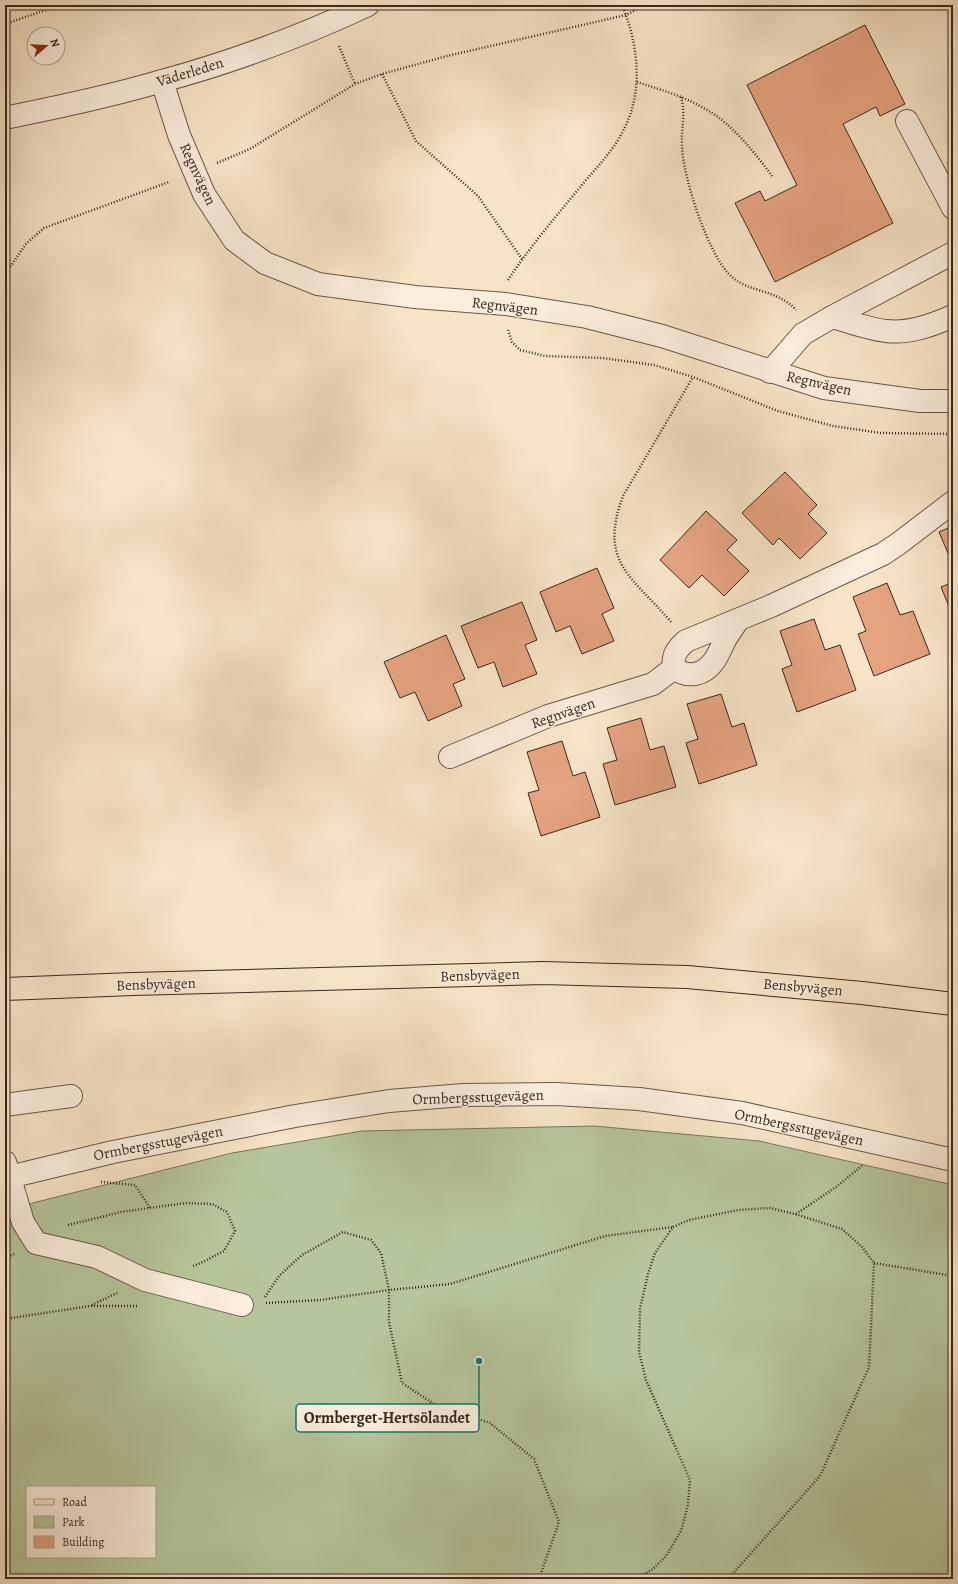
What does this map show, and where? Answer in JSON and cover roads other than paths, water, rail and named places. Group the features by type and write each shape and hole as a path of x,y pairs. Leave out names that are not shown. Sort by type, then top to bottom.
{"main road":[{"name":"Bensbyvägen","path":"5,989 543,973 687,977 862,993 953,1004"}],"street":[{"name":"Väderleden","path":"5,118 75,103 162,81 258,50 368,5"},
{"name":"Regnvägen","path":"162,81 179,135 204,194 234,240 265,263 318,284 414,297 506,304 587,317 662,336 770,372 824,388 920,401 953,401"},
{"path":"907,121 953,208"},
{"path":"770,372 803,334 953,253"},
{"path":"832,317 886,331 902,331 925,326 953,316"},
{"path":"738,620 714,661 706,670 698,674 688,675 680,673 674,668 674,655 679,647 686,641 771,606 883,554 953,502"},
{"name":"Regnvägen","path":"450,757 548,716 653,684 674,668"},
{"name":"Ormbergsstugevägen","path":"6,1172 295,1116 389,1101 463,1095 556,1094 639,1099 742,1113 953,1160"},
{"path":"5,1105 71,1096"},
{"path":"6,1172 23,1222 36,1243 97,1257 145,1280 251,1304"}],"place":[{"name":"Ormberget-Hertsölandet","path":"479,1361"}]}
